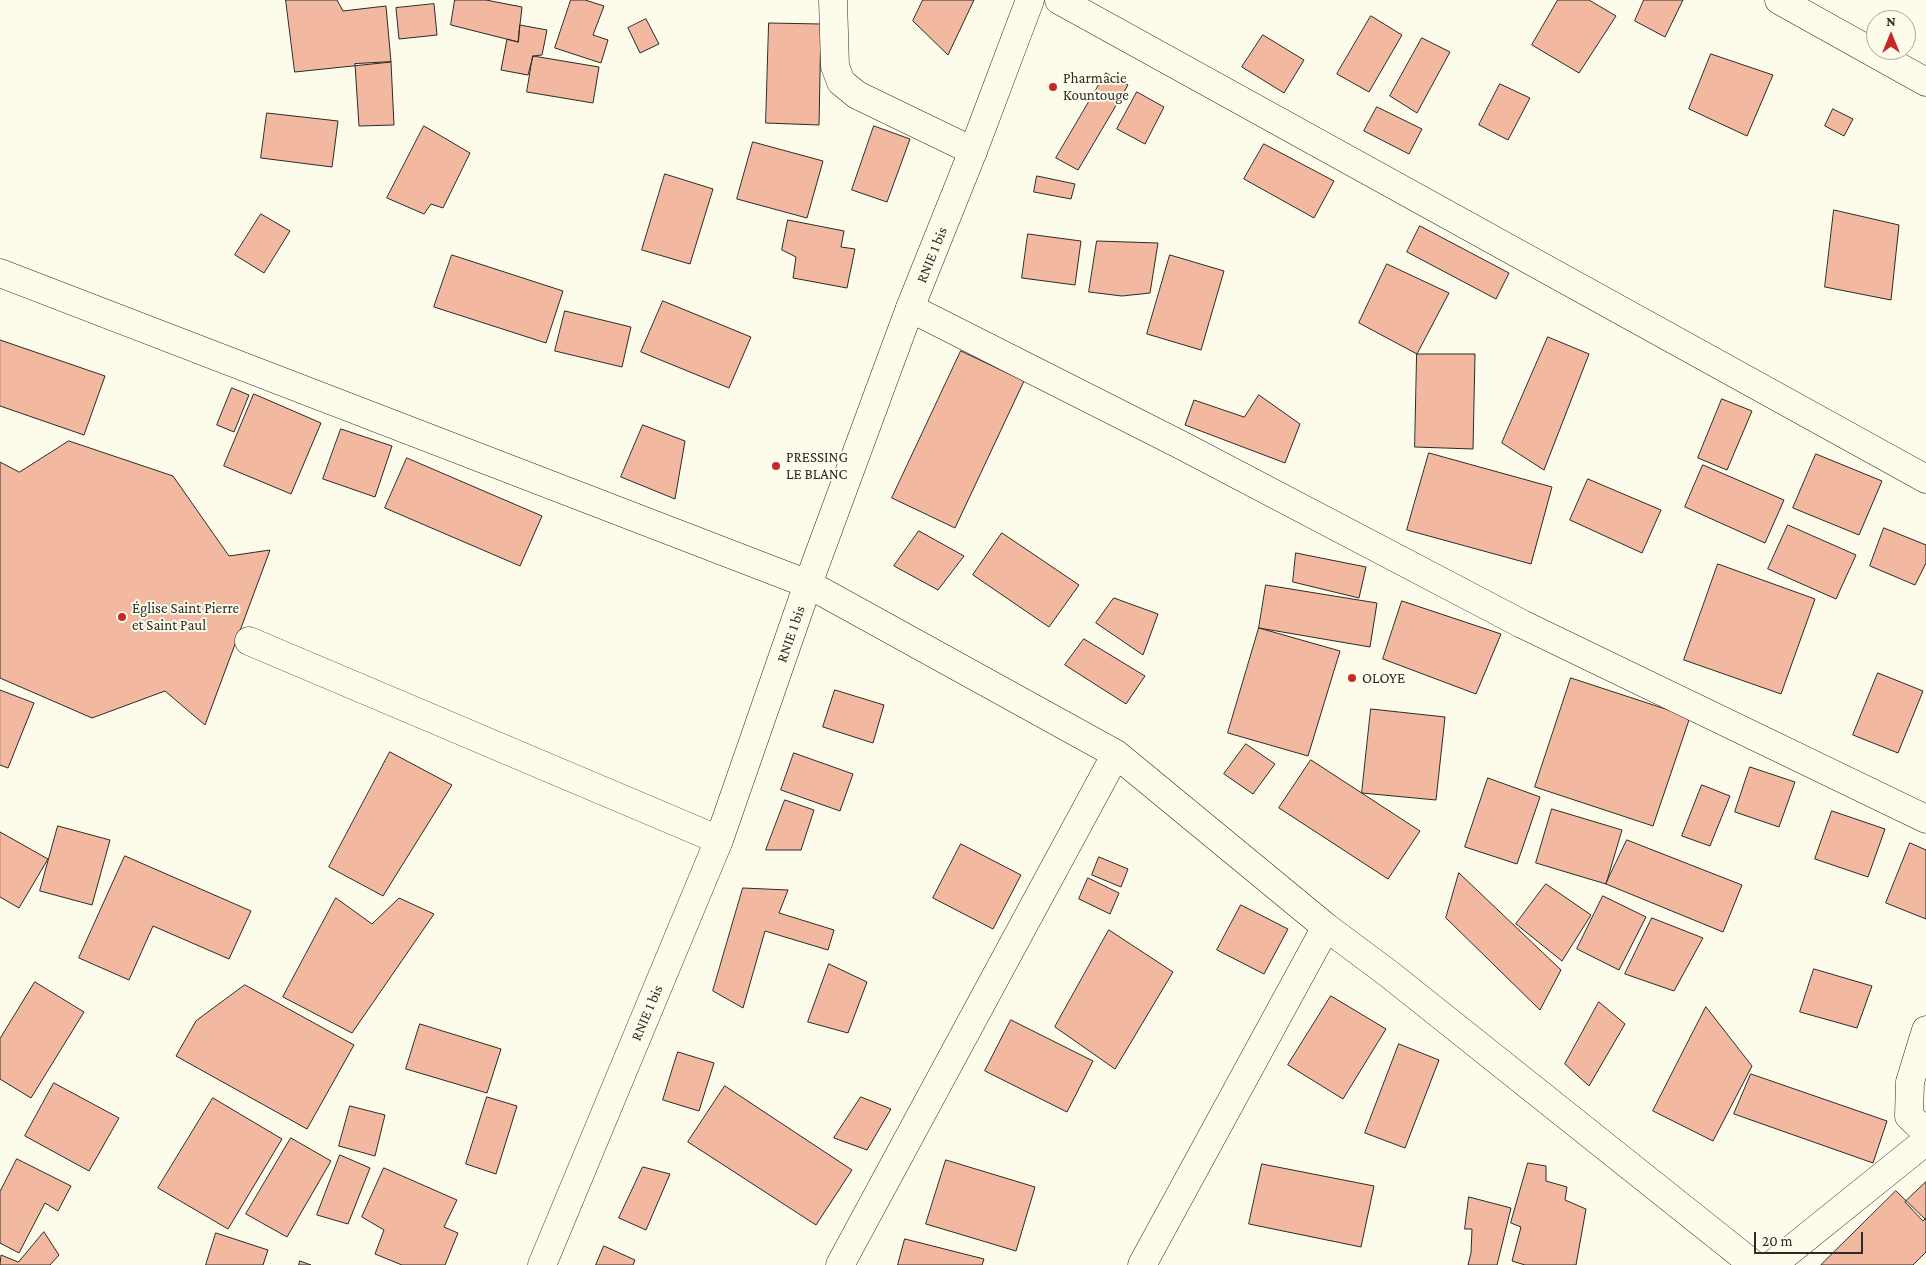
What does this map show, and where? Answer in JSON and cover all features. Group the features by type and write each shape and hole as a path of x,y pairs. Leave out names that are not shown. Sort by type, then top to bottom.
{"street":[{"path":"833,0 835,66 842,82 857,94 973,151"},
{"name":"RNIE 1 bis","path":"542,1265 719,840 808,584 910,308 973,151 1030,0"},
{"path":"1059,0 1926,479"},
{"path":"1780,0 1926,82"},
{"path":"0,273 808,584 1116,754 1326,928 1389,974 1754,1265"},
{"path":"910,308 1189,450 1522,624 1926,819"},
{"path":"249,641 719,840"},
{"path":"840,1265 1116,754"},
{"path":"1142,1265 1326,928"},
{"path":"1926,1030 1910,1082 1910,1116 1926,1132"},
{"path":"1772,1265 1926,1141"}],"building":[{"path":"286,0 337,0 343,11 386,6 391,62 295,72"},
{"path":"455,0 486,0 522,7 518,42 451,25"},
{"path":"571,0 585,0 604,6 593,35 608,40 601,63 555,48"},
{"path":"923,0 974,0 948,55 913,21"},
{"path":"1558,0 1589,0 1616,16 1579,73 1532,45"},
{"path":"1644,0 1683,0 1665,37 1635,21"},
{"path":"434,4 437,35 399,39 396,8"},
{"path":"1371,16 1402,35 1369,92 1337,74"},
{"path":"646,19 659,44 640,53 628,28"},
{"path":"769,23 821,24 819,125 766,123"},
{"path":"520,25 547,30 542,55 533,56 528,75 501,70 507,39 518,42"},
{"path":"1263,35 1304,60 1284,93 1242,67"},
{"path":"1422,38 1450,52 1417,113 1390,96"},
{"path":"1711,54 1773,75 1747,136 1689,109"},
{"path":"533,56 599,67 593,103 527,92"},
{"path":"391,62 394,125 359,126 355,64"},
{"path":"1106,73 1128,85 1078,170 1056,158"},
{"path":"1500,84 1530,98 1508,140 1479,125"},
{"path":"1137,92 1164,107 1145,144 1117,129"},
{"path":"1377,107 1422,129 1409,154 1364,131"},
{"path":"1833,109 1853,119 1844,136 1825,126"},
{"path":"267,113 338,121 332,167 261,158"},
{"path":"424,126 470,153 443,208 431,204 424,214 387,198"},
{"path":"874,126 910,139 887,202 852,190"},
{"path":"753,142 823,161 807,218 737,199"},
{"path":"1264,144 1334,181 1314,218 1244,179"},
{"path":"665,174 713,189 690,264 642,250"},
{"path":"1037,176 1075,184 1071,199 1034,192"},
{"path":"1834,210 1899,225 1891,300 1825,287"},
{"path":"261,214 290,231 264,273 235,255"},
{"path":"788,220 844,231 841,247 855,249 847,288 793,278 796,257 782,250"},
{"path":"1420,226 1509,273 1496,299 1407,252"},
{"path":"1028,234 1081,241 1075,285 1022,278"},
{"path":"1097,241 1158,243 1150,293 1122,296 1089,292"},
{"path":"452,255 563,291 546,343 434,307"},
{"path":"1170,255 1224,271 1201,350 1147,334"},
{"path":"1387,264 1449,293 1417,354 1359,323"},
{"path":"663,301 751,337 729,388 641,352"},
{"path":"565,311 631,327 622,367 555,351"},
{"path":"1548,337 1589,354 1544,470 1502,443"},
{"path":"0,340 105,376 84,435 0,406"},
{"path":"961,351 1024,381 955,528 892,498"},
{"path":"1417,354 1475,354 1473,449 1415,447"},
{"path":"232,388 249,395 234,432 217,425"},
{"path":"254,394 321,423 291,494 224,466"},
{"path":"1259,395 1300,424 1285,463 1185,425 1194,400 1244,417"},
{"path":"1722,399 1752,411 1727,470 1698,458"},
{"path":"643,425 685,441 675,499 621,477"},
{"path":"341,429 392,446 375,497 323,479"},
{"name":"Église Saint Pierre et Saint Paul","path":"69,441 173,476 229,556 270,550 205,725 165,691 92,718 0,678 0,462 19,472"},
{"path":"1429,453 1552,487 1531,564 1407,530"},
{"path":"1816,454 1882,481 1859,535 1793,508"},
{"path":"407,458 542,516 520,566 385,508"},
{"path":"1703,465 1784,500 1765,543 1685,507"},
{"path":"1588,479 1661,510 1642,553 1570,520"},
{"path":"1788,525 1856,555 1836,599 1768,569"},
{"path":"1884,528 1926,545 1926,563 1915,585 1870,566"},
{"path":"919,531 964,556 938,590 894,566"},
{"path":"1002,533 1079,585 1049,627 973,575"},
{"path":"1296,553 1366,567 1359,598 1293,582"},
{"path":"1718,564 1815,599 1781,694 1684,660"},
{"path":"1266,585 1377,603 1370,647 1259,628"},
{"path":"1114,598 1158,614 1143,655 1096,623"},
{"path":"1402,601 1501,634 1476,694 1383,659"},
{"path":"1259,628 1340,651 1308,756 1228,733"},
{"path":"1084,639 1145,676 1126,704 1065,665"},
{"path":"1878,673 1923,691 1898,753 1853,735"},
{"path":"1571,678 1690,717 1653,826 1535,787"},
{"path":"0,690 34,703 8,768 0,765"},
{"path":"835,690 884,705 873,743 823,727"},
{"path":"1371,709 1445,717 1436,800 1362,793"},
{"path":"1246,744 1275,764 1253,794 1224,774"},
{"path":"390,752 452,785 383,896 329,867"},
{"path":"794,753 853,774 840,811 781,790"},
{"path":"1311,760 1420,831 1388,879 1279,808"},
{"path":"1750,767 1795,782 1779,827 1735,812"},
{"path":"1488,778 1540,797 1517,864 1465,847"},
{"path":"1702,785 1730,796 1710,846 1682,836"},
{"path":"785,800 814,810 801,850 766,850"},
{"path":"1552,809 1622,830 1606,884 1536,863"},
{"path":"1832,811 1885,829 1868,877 1815,859"},
{"path":"58,826 110,840 92,905 40,891"},
{"path":"0,832 48,859 19,908 0,897"},
{"path":"1627,840 1742,885 1723,932 1606,884"},
{"path":"1910,843 1926,850 1926,919 1886,903"},
{"path":"961,844 1021,875 993,929 933,898"},
{"path":"125,856 251,911 229,959 153,926 129,980 79,958"},
{"path":"1099,857 1128,869 1121,887 1092,875"},
{"path":"1459,873 1561,970 1540,1010 1446,918"},
{"path":"1088,878 1119,893 1110,914 1079,899"},
{"path":"1546,884 1591,915 1562,961 1516,924"},
{"path":"743,888 788,890 779,913 834,930 828,950 765,931 743,1008 713,991"},
{"path":"1603,896 1646,917 1619,970 1577,949"},
{"path":"336,898 372,924 399,898 434,914 352,1033 283,997"},
{"path":"1241,905 1288,929 1264,974 1217,950"},
{"path":"1652,918 1703,938 1674,991 1625,974"},
{"path":"1109,930 1173,972 1115,1069 1055,1027"},
{"path":"829,964 867,982 848,1033 808,1022"},
{"path":"1814,969 1872,986 1857,1028 1800,1012"},
{"path":"35,982 84,1012 31,1098 0,1079 0,1039"},
{"path":"245,985 354,1045 307,1129 176,1056 196,1021"},
{"path":"1331,996 1386,1029 1343,1099 1288,1065"},
{"path":"1599,1002 1625,1024 1589,1086 1565,1064"},
{"path":"1706,1007 1752,1066 1713,1141 1653,1111"},
{"path":"1011,1020 1093,1061 1067,1112 985,1071"},
{"path":"420,1024 501,1049 487,1093 406,1069"},
{"path":"1399,1044 1439,1060 1405,1148 1365,1133"},
{"path":"678,1052 714,1063 699,1111 663,1100"},
{"path":"1751,1074 1887,1121 1873,1163 1734,1114"},
{"path":"54,1083 119,1118 89,1171 25,1136"},
{"path":"725,1086 852,1170 816,1225 688,1142"},
{"path":"487,1097 517,1106 496,1174 466,1164"},
{"path":"861,1097 891,1109 867,1150 834,1138"},
{"path":"213,1098 282,1139 228,1229 158,1188"},
{"path":"350,1106 385,1115 375,1156 339,1146"},
{"path":"291,1138 331,1161 287,1237 246,1214"},
{"path":"340,1155 370,1168 348,1224 317,1215"},
{"path":"17,1159 71,1186 58,1211 45,1203 19,1253 0,1243 0,1192"},
{"path":"946,1160 1035,1187 1016,1251 926,1224"},
{"path":"1528,1163 1546,1166 1546,1181 1567,1187 1565,1200 1586,1209 1576,1265 1525,1265 1512,1261 1521,1227 1511,1223"},
{"path":"1262,1164 1374,1186 1361,1247 1249,1224"},
{"path":"643,1167 670,1174 646,1230 619,1218"},
{"path":"384,1168 457,1200 444,1227 458,1233 445,1265 402,1265 375,1254 384,1230 362,1217"},
{"path":"1926,1182 1926,1218 1923,1221 1905,1202"},
{"path":"1896,1191 1926,1220 1926,1252 1913,1265 1821,1265"},
{"path":"1469,1197 1511,1208 1497,1265 1468,1265 1471,1253 1472,1229 1465,1229"},
{"path":"44,1232 59,1255 50,1265 0,1265 1,1255 18,1262"},
{"path":"216,1233 268,1250 263,1265 206,1265"},
{"path":"905,1239 984,1259 982,1265 898,1265"},
{"path":"604,1246 635,1260 633,1265 596,1265"},
{"path":"300,1261 311,1265 299,1265"}],"place":[{"name":"Pharmacie Kountouge","path":"1053,87"},
{"name":"PRESSING LE BLANC","path":"776,466"},
{"name":"Église Saint Pierre et Saint Paul","path":"122,617"},
{"name":"OLOYE","path":"1352,678"}]}
